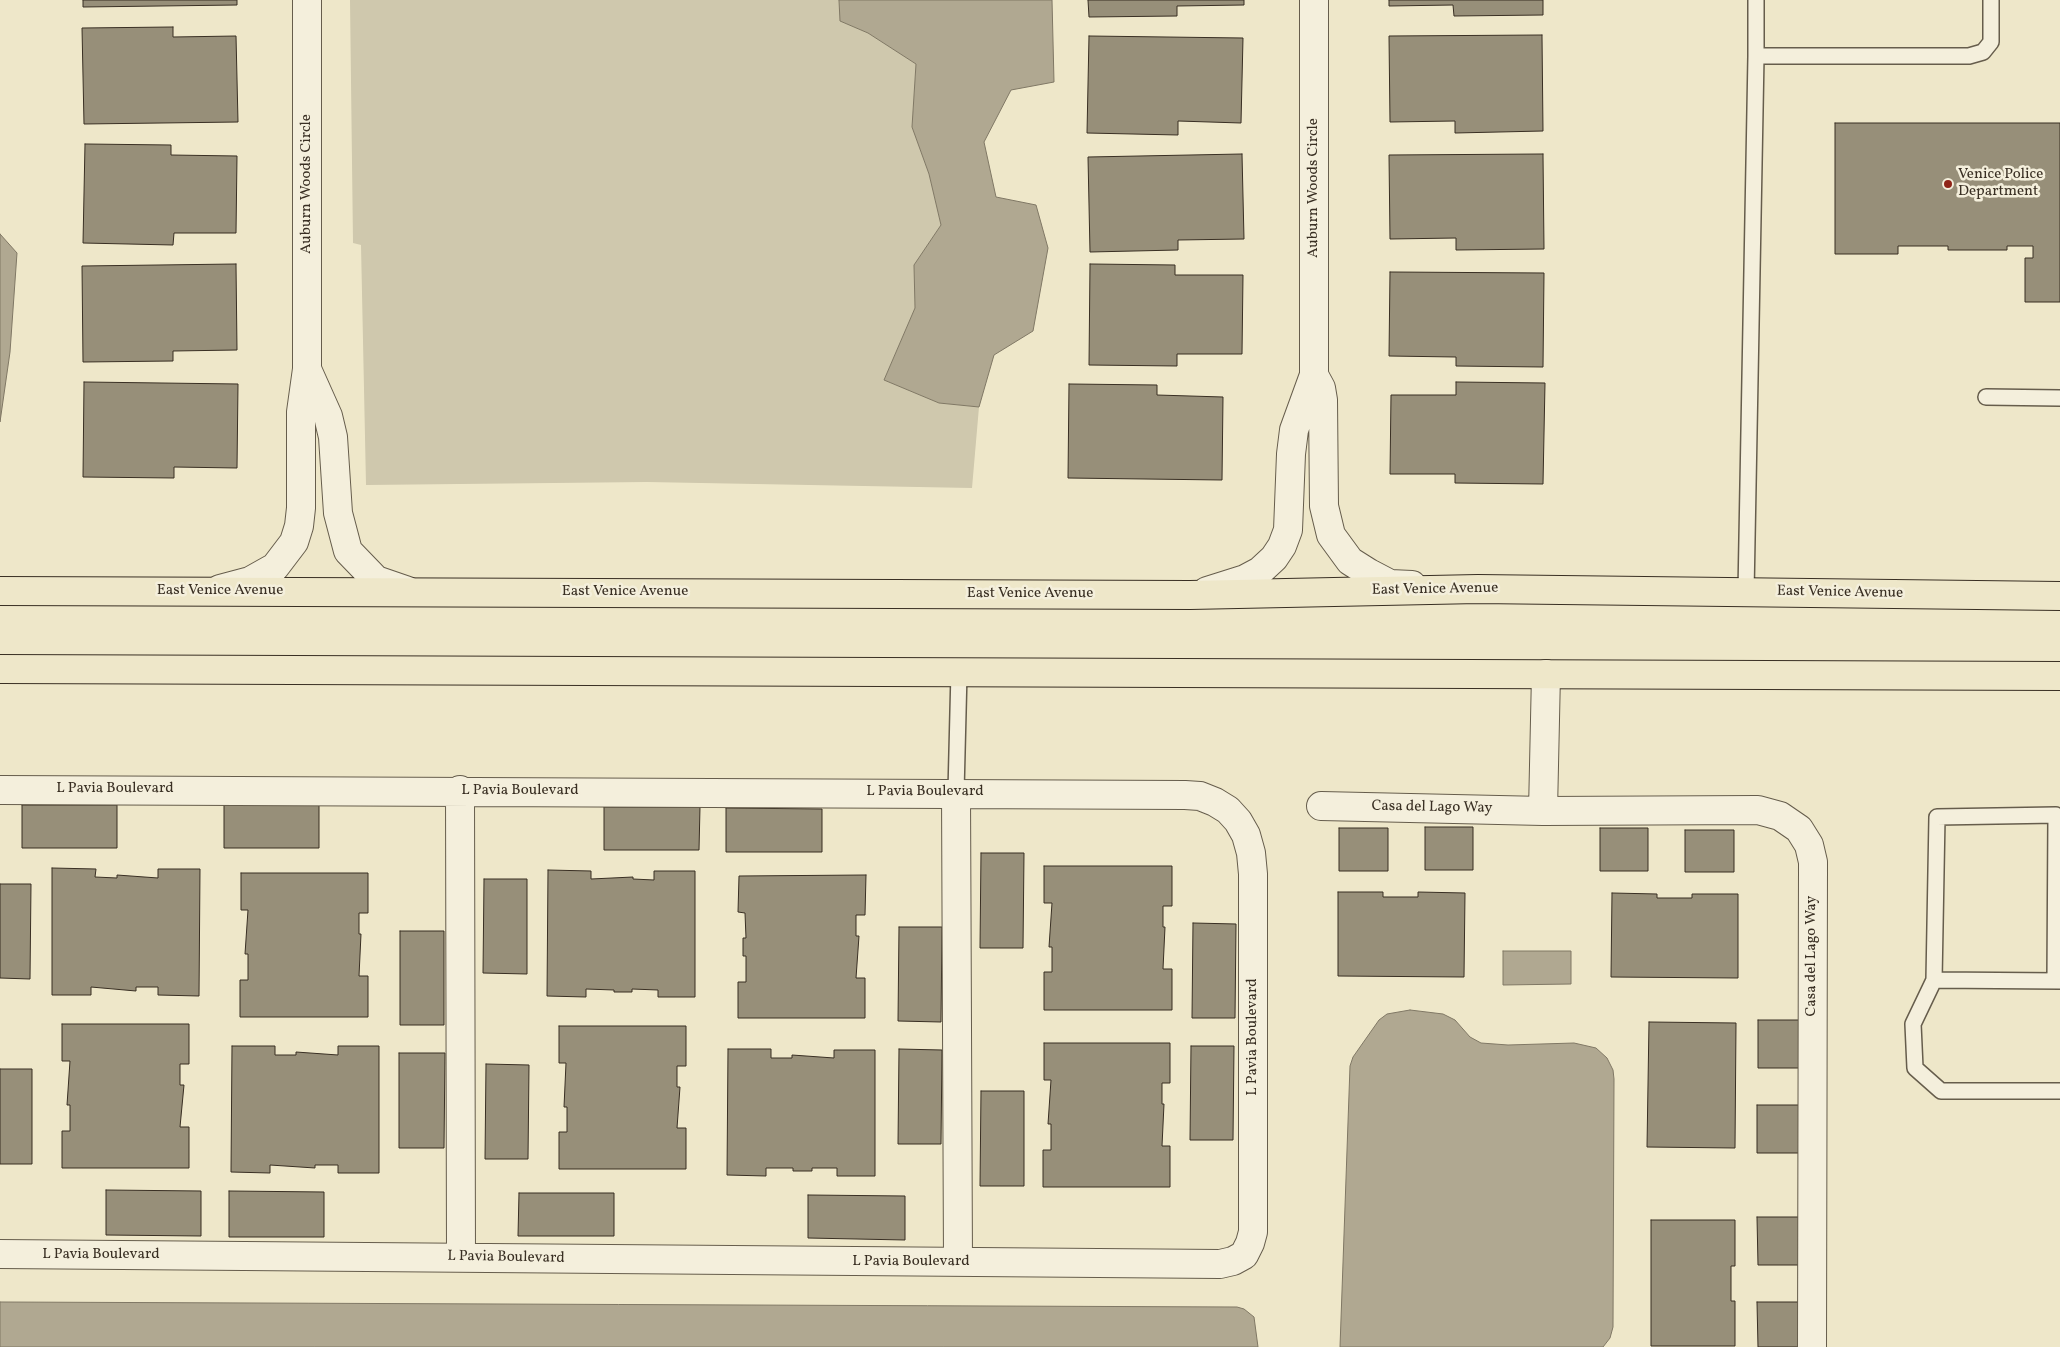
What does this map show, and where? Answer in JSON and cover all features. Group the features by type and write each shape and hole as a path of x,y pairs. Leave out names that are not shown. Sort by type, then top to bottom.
{"main road":[{"name":"East Venice Avenue","path":"0,590 1190,595 1478,589 2060,596"},
{"path":"0,668 2060,676"}],"street":[{"name":"Auburn Woods Circle","path":"209,591 250,581 275,567 294,542 301,508 301,412 307,369 307,0"},
{"name":"Auburn Woods Circle","path":"1190,595 1245,579 1260,570 1274,558 1282,546 1288,530 1290,454 1294,430 1314,376 1314,0"},
{"name":"Auburn Woods Circle","path":"307,369 328,416 333,437 339,520 348,551 376,580 412,592"},
{"name":"Auburn Woods Circle","path":"1314,376 1323,400 1324,506 1330,535 1338,546 1350,561 1390,584 1478,589"},
{"path":"1544,811 1546,674"},
{"name":"L Pavia Boulevard","path":"0,790 956,792 1200,796 1228,810 1238,821 1246,835 1251,853 1253,874 1253,1232 1244,1254 1233,1261 1220,1264 0,1254"},
{"path":"460,790 461,1258"},
{"path":"956,792 958,1262"},
{"name":"Casa del Lago Way","path":"1320,806 1544,811 1758,810 1780,816 1799,829 1809,844 1813,862 1812,1347"}],"lane":[{"path":"1746,592 1756,0"},
{"path":"1756,56 1969,56 1983,52 1991,42 1991,0"},
{"path":"1986,397 2060,398"},
{"path":"956,792 959,672"},
{"path":"1934,980 2058,981 2056,815 1937,817 1934,980 1913,1024 1916,1068 1941,1090 2060,1090"}],"shaded area":[{"path":"350,0 839,0 840,21 868,33 916,64 912,127 929,174 941,225 914,265 915,308 884,380 939,403 979,407 972,488 647,482 366,485 361,245 353,243"},
{"path":"839,0 1052,0 1054,82 1011,90 984,142 996,197 1036,205 1048,248 1033,331 994,355 979,407 939,403 884,380 915,308 914,265 941,225 929,174 912,127 916,64 868,33 840,21"},
{"path":"0,234 17,253 10,352 0,422"},
{"path":"1503,951 1571,951 1571,984 1503,985"},
{"path":"1410,1010 1443,1014 1455,1020 1470,1037 1481,1043 1508,1045 1574,1043 1596,1048 1607,1058 1613,1070 1614,1079 1613,1327 1610,1338 1603,1347 1340,1347 1350,1066 1353,1057 1379,1020 1387,1014"},
{"path":"0,1302 1237,1307 1244,1309 1254,1317 1258,1347 0,1347"}],"building":[{"path":"83,0 237,0 237,5 83,7"},
{"path":"1088,0 1244,0 1244,5 1177,6 1177,16 1089,17"},
{"path":"1389,0 1543,0 1543,15 1454,16 1453,5 1389,6"},
{"path":"173,27 173,37 236,36 238,122 84,124 82,28"},
{"path":"1542,35 1543,131 1455,133 1455,121 1390,122 1389,36"},
{"path":"1089,36 1243,38 1241,123 1178,121 1178,135 1087,133"},
{"name":"Venice Police Department","path":"1835,123 2060,123 2060,302 2025,302 2025,258 2033,258 2033,246 2007,246 2007,250 1948,250 1948,246 1898,246 1898,254 1835,254"},
{"path":"85,144 171,145 171,155 237,156 236,233 174,233 173,245 83,243"},
{"path":"1242,154 1244,239 1178,240 1178,250 1090,252 1088,157"},
{"path":"1543,154 1544,249 1456,250 1456,238 1390,239 1389,155"},
{"path":"236,264 237,350 173,351 173,361 83,362 82,266"},
{"path":"1090,264 1175,265 1175,275 1243,275 1242,354 1177,354 1177,366 1089,365"},
{"path":"1390,272 1544,273 1543,367 1456,366 1456,357 1389,356"},
{"path":"84,382 238,384 237,468 174,467 174,478 83,477"},
{"path":"1456,382 1545,383 1543,484 1455,483 1455,474 1390,474 1391,395 1456,395"},
{"path":"1069,384 1157,385 1157,395 1223,397 1222,480 1068,478"},
{"path":"22,805 117,805 117,848 22,848"},
{"path":"224,805 319,805 319,848 224,848"},
{"path":"604,807 700,807 699,850 604,850"},
{"path":"726,808 822,809 822,852 726,852"},
{"path":"1425,827 1473,827 1473,870 1425,870"},
{"path":"1339,828 1388,828 1388,871 1339,871"},
{"path":"1600,828 1648,828 1648,871 1600,871"},
{"path":"1685,830 1734,830 1734,872 1685,872"},
{"path":"981,853 1024,853 1023,948 980,948"},
{"path":"1044,866 1172,866 1172,906 1163,906 1163,927 1165,927 1163,969 1172,969 1172,1010 1044,1010 1044,972 1052,972 1052,947 1049,947 1052,903 1044,903"},
{"path":"52,868 96,869 95,877 117,878 117,875 158,878 158,869 200,869 199,996 158,995 158,987 136,987 136,991 91,987 91,995 52,995"},
{"path":"548,870 591,871 591,879 633,877 633,879 654,880 654,871 695,871 695,997 658,997 658,990 632,989 632,992 614,992 614,990 586,989 586,997 547,996"},
{"path":"241,873 368,873 368,913 359,913 359,934 361,934 359,976 368,976 368,1017 240,1017 240,980 248,980 248,954 245,954 248,910 241,910"},
{"path":"866,875 865,915 856,915 856,936 859,936 856,978 865,978 865,1018 738,1018 738,982 746,982 746,956 743,956 743,938 746,938 745,913 738,912 739,876"},
{"path":"484,879 527,879 527,974 483,973"},
{"path":"0,884 31,884 30,979 0,978"},
{"path":"1338,892 1383,892 1383,897 1418,897 1418,892 1465,893 1464,977 1338,976"},
{"path":"1612,893 1657,894 1657,898 1692,898 1692,894 1738,894 1738,978 1611,977"},
{"path":"1193,923 1236,924 1235,1018 1192,1018"},
{"path":"899,927 942,927 941,1022 898,1021"},
{"path":"400,931 444,931 444,1025 400,1025"},
{"path":"1758,1020 1800,1020 1800,1068 1758,1068"},
{"path":"1649,1022 1736,1023 1735,1148 1647,1147"},
{"path":"62,1024 189,1024 189,1064 180,1064 180,1085 184,1085 180,1127 189,1127 189,1168 62,1168 62,1131 70,1131 70,1105 67,1105 70,1061 62,1061"},
{"path":"559,1026 686,1026 686,1066 677,1066 677,1087 680,1087 677,1128 686,1128 686,1169 559,1169 559,1132 567,1132 567,1107 564,1107 566,1063 559,1063"},
{"path":"1044,1043 1170,1043 1170,1083 1162,1083 1162,1104 1164,1104 1162,1146 1170,1146 1170,1187 1043,1187 1043,1150 1051,1150 1051,1124 1048,1124 1051,1080 1044,1080"},
{"path":"232,1046 275,1046 275,1055 296,1055 296,1052 338,1055 338,1046 379,1046 379,1173 338,1173 338,1165 315,1165 315,1168 270,1165 270,1173 231,1172"},
{"path":"1191,1046 1234,1046 1233,1140 1190,1140"},
{"path":"728,1049 771,1049 771,1058 792,1058 792,1055 834,1058 834,1050 875,1050 875,1176 837,1176 837,1168 812,1168 812,1171 793,1171 793,1168 766,1168 766,1176 727,1175"},
{"path":"899,1049 942,1050 941,1144 898,1144"},
{"path":"399,1053 445,1053 444,1148 399,1148"},
{"path":"486,1064 529,1065 528,1159 485,1159"},
{"path":"0,1069 32,1069 32,1164 0,1164"},
{"path":"981,1091 1024,1091 1024,1186 980,1186"},
{"path":"1757,1105 1800,1105 1800,1153 1757,1153"},
{"path":"106,1190 201,1191 201,1236 106,1235"},
{"path":"229,1191 324,1192 324,1237 229,1237"},
{"path":"519,1193 614,1193 614,1236 518,1236"},
{"path":"808,1195 905,1196 905,1240 808,1238"},
{"path":"1757,1217 1800,1217 1800,1265 1758,1265"},
{"path":"1651,1220 1735,1220 1735,1266 1731,1266 1731,1301 1735,1301 1735,1346 1651,1346"},
{"path":"1757,1302 1800,1302 1800,1347 1758,1347"}],"place":[{"name":"Venice Police Department","path":"1948,184"}]}
